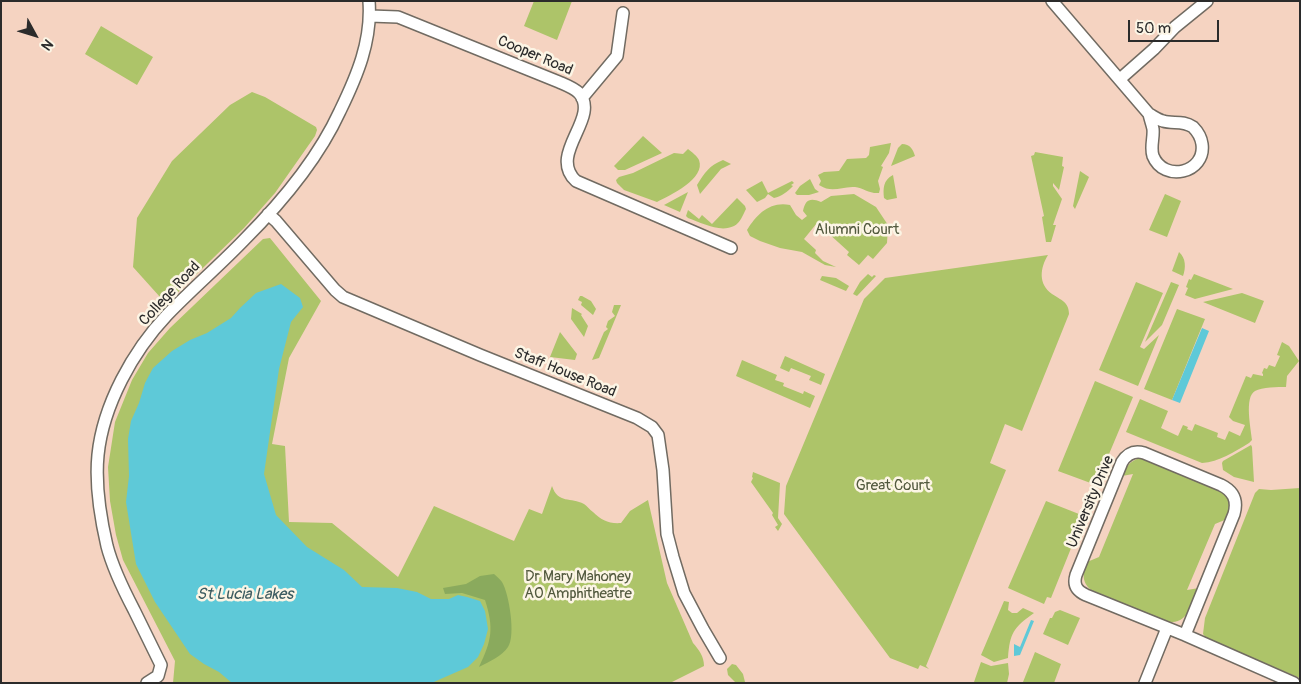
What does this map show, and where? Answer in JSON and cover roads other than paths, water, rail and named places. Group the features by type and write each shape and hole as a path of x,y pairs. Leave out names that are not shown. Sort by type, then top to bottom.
{"street":[{"name":"College Road","path":"147,683 158,676 161,665 117,576 107,546 100,513 97,481 98,454 112,399 133,360 166,316 245,239 303,174 320,149 354,83 364,56 369,31 369,1"},
{"path":"1052,1 1149,114 1162,121 1183,122 1192,126 1198,132 1202,148 1199,160 1195,165 1188,170 1172,172 1158,164 1152,151 1153,130 1149,114"},
{"path":"1120,79 1154,49 1175,27 1207,1"},
{"path":"623,13 617,56 582,98 585,110 567,160 568,169 576,181 731,248"},
{"name":"Cooper Road","path":"370,16 398,17 559,82 578,92 582,98"},
{"name":"Staff House Road","path":"268,214 342,297 637,418 652,427 658,435 663,470 667,534 673,557 684,593 720,658"},
{"name":"University Drive","path":"1185,635 1234,514 1235,500 1230,492 1221,485 1144,453 1133,452 1126,456 1122,462 1076,575 1075,584 1078,589 1084,594 1185,635 1294,683"},
{"path":"1145,683 1167,628"}],"water":[{"name":"St Lucia Lakes","path":"281,284 300,298 303,307 291,322 279,369 264,474 276,515 307,547 344,570 362,587 397,588 417,592 431,599 449,599 458,595 480,601 485,611 488,629 478,657 468,667 432,683 232,683 219,672 190,654 155,602 136,564 126,502 129,476 128,439 131,421 145,383 153,368 172,351 231,318 256,293"},
{"path":"1202,328 1209,331 1180,403 1172,400"},
{"path":"1031,620 1034,621 1020,655 1014,656 1014,644 1020,647"}],"park label":[{"name":"Alumni Court","path":"857,230"},
{"name":"Great Court","path":"893,486"},
{"name":"Dr Mary Mahoney AO Amphitheatre","path":"578,586"}]}
